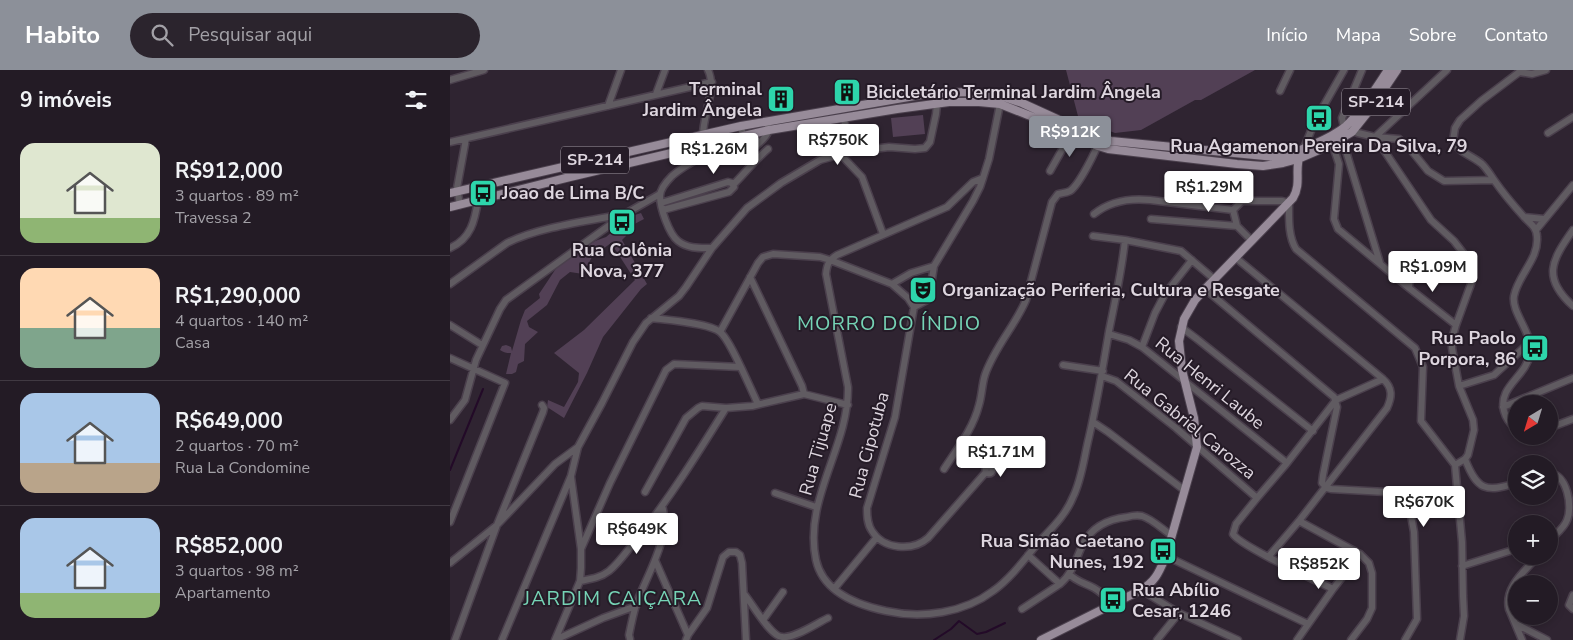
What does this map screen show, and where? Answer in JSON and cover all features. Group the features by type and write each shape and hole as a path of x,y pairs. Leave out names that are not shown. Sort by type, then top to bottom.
{"main road":[{"name":"SP-214","path":"450,207 769,130 936,104 963,102 1000,104 1071,134 1099,142 1276,157 1284,156 1323,139 1344,127 1388,70"},
{"name":"SP-214","path":"454,193 766,121 935,94 967,92 1001,96 1022,103 1121,151 1244,165 1274,165 1298,159 1352,132 1372,107 1397,70"},
{"path":"923,106 934,102 936,99 935,94"},
{"path":"864,105 861,110 867,114"},
{"path":"1041,640 1141,590 1155,579 1166,556 1197,447 1194,418 1185,383 1179,347 1181,327 1187,311 1205,289 1296,194 1298,159 1304,148"}],"street":[{"path":"450,80 484,70"},
{"path":"608,106 621,70"},
{"path":"656,94 665,70"},
{"path":"703,135 703,124 712,82 708,70"},
{"path":"1304,148 1315,122 1344,70"},
{"path":"1362,70 1342,118 1344,127 1352,132 1375,137 1392,138 1404,142 1428,171 1444,181 1490,178"},
{"path":"1375,137 1447,70"},
{"path":"1508,421 1503,407 1505,393 1524,370 1531,350 1530,342 1513,300 1516,289 1536,251 1538,237 1536,230 1490,178 1482,164 1455,146 1453,134 1460,120 1481,101 1521,71 1532,74 1546,70"},
{"path":"1280,91 1287,71"},
{"path":"450,142 712,82"},
{"path":"502,640 571,476 578,447 641,329 686,287 712,248 744,211 781,183 820,160 849,152 889,147 915,150 925,148 930,142 936,114 936,104"},
{"path":"720,332 763,257 773,254 820,257 892,284 908,298 914,307 927,300 934,266 980,188 989,159 1000,104"},
{"path":"1548,133 1573,117"},
{"path":"844,118 849,152"},
{"path":"712,248 691,247 679,242 672,234 661,203 660,194 662,188 672,176 709,154 719,152 738,156 742,155 763,140 769,130 766,121"},
{"path":"741,126 744,137 742,155"},
{"path":"1050,170 1071,134"},
{"path":"1375,137 1431,220 1454,241 1464,254 1471,268 1472,281 1456,325 1452,339 1452,348 1459,386 1473,420 1474,430 1471,447 1465,459 1455,466"},
{"path":"1342,138 1380,264"},
{"path":"460,205 454,193 466,139"},
{"path":"944,470 974,421 985,375 1026,300 1052,202 1058,194 1072,189 1092,160 1099,142"},
{"path":"1332,143 1339,164 1335,225 1347,237 1456,325"},
{"path":"663,210 729,192 733,189 733,185 768,149"},
{"path":"840,154 862,177 883,234"},
{"path":"1339,164 1349,161"},
{"path":"830,260 842,252 947,207 973,182 983,178"},
{"path":"661,203 728,182 733,185"},
{"path":"1536,230 1573,186"},
{"path":"450,420 465,400 473,368 482,345 506,300 625,214 660,194"},
{"path":"1094,214 1102,208 1121,201 1136,199 1233,210"},
{"path":"450,248 463,240 471,230 478,200"},
{"path":"1233,210 1241,202 1282,201 1289,203 1289,225 1292,242 1298,250 1415,348 1423,367 1420,421 1455,466 1464,616 1460,640"},
{"path":"1233,210 1238,226 1252,241"},
{"path":"1282,210 1289,225"},
{"path":"450,284 516,238 545,230 625,214"},
{"path":"1524,217 1544,219"},
{"path":"1151,219 1238,226"},
{"path":"1573,230 1558,254 1552,271 1554,284 1573,306"},
{"path":"1093,236 1176,250 1184,253 1214,279"},
{"name":"Rua Tijuape","path":"830,260 826,274 848,387 848,405 841,436 816,507 813,538 816,561 824,578 834,589 850,599 874,609 911,615 938,613 968,604 991,592 1028,555 1064,512 1073,498 1093,422 1125,240"},
{"path":"1236,258 1388,383 1392,394 1387,408 1299,521 1269,556"},
{"path":"1409,288 1412,259"},
{"path":"1142,347 1162,300 1192,260"},
{"path":"892,284 911,273 934,266"},
{"path":"750,278 802,386 804,394"},
{"path":"1205,289 1305,371 1332,394 1336,400 1335,423 1323,475 1322,483 1325,487 1331,489 1386,492 1401,499 1410,510 1414,532 1417,613 1416,623 1405,640"},
{"name":"Rua Cipotuba","path":"877,537 869,526 867,508 897,410 914,307"},
{"path":"652,318 705,326 720,332 726,339 758,404"},
{"path":"450,325 482,345"},
{"path":"1181,327 1313,431"},
{"name":"Rua Henri Laube","path":"1109,334 1129,340 1142,347 1287,464"},
{"path":"1459,386 1494,375 1530,342"},
{"path":"450,358 505,384 450,522"},
{"path":"582,549 610,483 666,370 674,364 740,367"},
{"name":"Rua Gabriel Carozza","path":"1063,365 1102,374 1116,382 1176,428 1257,498"},
{"path":"1503,407 1573,378"},
{"path":"1333,589 1247,546 1233,535 1236,524 1287,464 1336,400 1383,379"},
{"path":"645,492 686,418 702,406 743,408 804,394 848,405"},
{"path":"455,640 497,525 543,412 544,408 542,405"},
{"path":"580,581 593,579 609,571 622,557 662,506 726,408"},
{"path":"1558,425 1573,419"},
{"path":"1093,422 1184,490"},
{"path":"450,563 497,525 555,464 578,447"},
{"path":"1465,459 1474,478 1487,488 1494,489 1508,486"},
{"path":"834,589 877,537 892,545 902,547 910,547 924,541 986,472"},
{"path":"555,640 580,581 582,549 571,476"},
{"path":"1558,477 1569,498 1570,505 1566,522 1558,533"},
{"path":"774,493 816,507"},
{"path":"630,639 629,635 636,606 655,560 665,524 662,506"},
{"path":"1022,609 1060,584 1069,574 1091,533 1108,521 1143,516 1171,535"},
{"path":"1299,521 1360,554 1366,559 1371,568 1372,604 1369,615 1351,640"},
{"path":"687,637 707,608 723,557 729,552 738,552 742,563 746,640"},
{"path":"1462,566 1508,552"},
{"path":"1297,640 1360,554"},
{"path":"1028,555 1060,584"},
{"path":"1166,556 1308,624"},
{"path":"655,560 687,637"},
{"path":"1523,575 1531,565"},
{"path":"1069,574 1076,580 1095,588 1113,604"},
{"path":"1141,590 1179,613 1238,640"},
{"path":"763,620 782,592"},
{"path":"744,594 763,620 780,637 785,638 828,618"},
{"path":"1573,594 1569,604 1573,609"},
{"path":"555,640 636,606"},
{"path":"1157,640 1179,613"},
{"path":"1516,625 1522,640"},
{"path":"1518,625 1547,640"}],"shaded area":[{"path":"1066,70 1255,70 1141,130 1115,133 1079,120"},
{"path":"923,115 925,134 893,137 891,118"},
{"path":"641,213 644,219 627,228 626,236 622,240 647,284 603,337 564,418 547,407 548,400 564,407 578,382 579,373 554,353 584,330 635,280 611,243 592,257 583,274 570,272 560,280 547,305 527,321 529,327 538,332 525,344 524,361 518,364 516,372 506,374 511,353 500,350 502,346 506,345 511,347 512,351 525,310 540,298 539,294 557,267 595,241 606,237 632,216"}],"waterway":[{"path":"450,470 483,389"},
{"path":"934,640 951,629 959,621 977,634 1005,623"}],"place":[{"name":"Bicicletário Terminal Jardim Ângela","path":"847,92"},
{"name":"Terminal Jardim Ângela","path":"781,99"},
{"name":"Rua Agamenon Pereira Da Silva, 79","path":"1319,118"},
{"name":"Joao de Lima B/C","path":"483,193"},
{"name":"Rua Colônia Nova, 377","path":"622,222"},
{"name":"Organização Periferia, Cultura e Resgate","path":"923,290"},
{"name":"Rua Paolo Porpora, 86","path":"1535,348"},
{"name":"Rua Simão Caetano Nunes, 192","path":"1163,551"},
{"name":"Rua Abílio Cesar, 1246","path":"1113,600"}],"district":[{"name":"MORRO DO ÍNDIO","path":"889,323"},
{"name":"JARDIM CAIÇARA","path":"613,598"}]}
